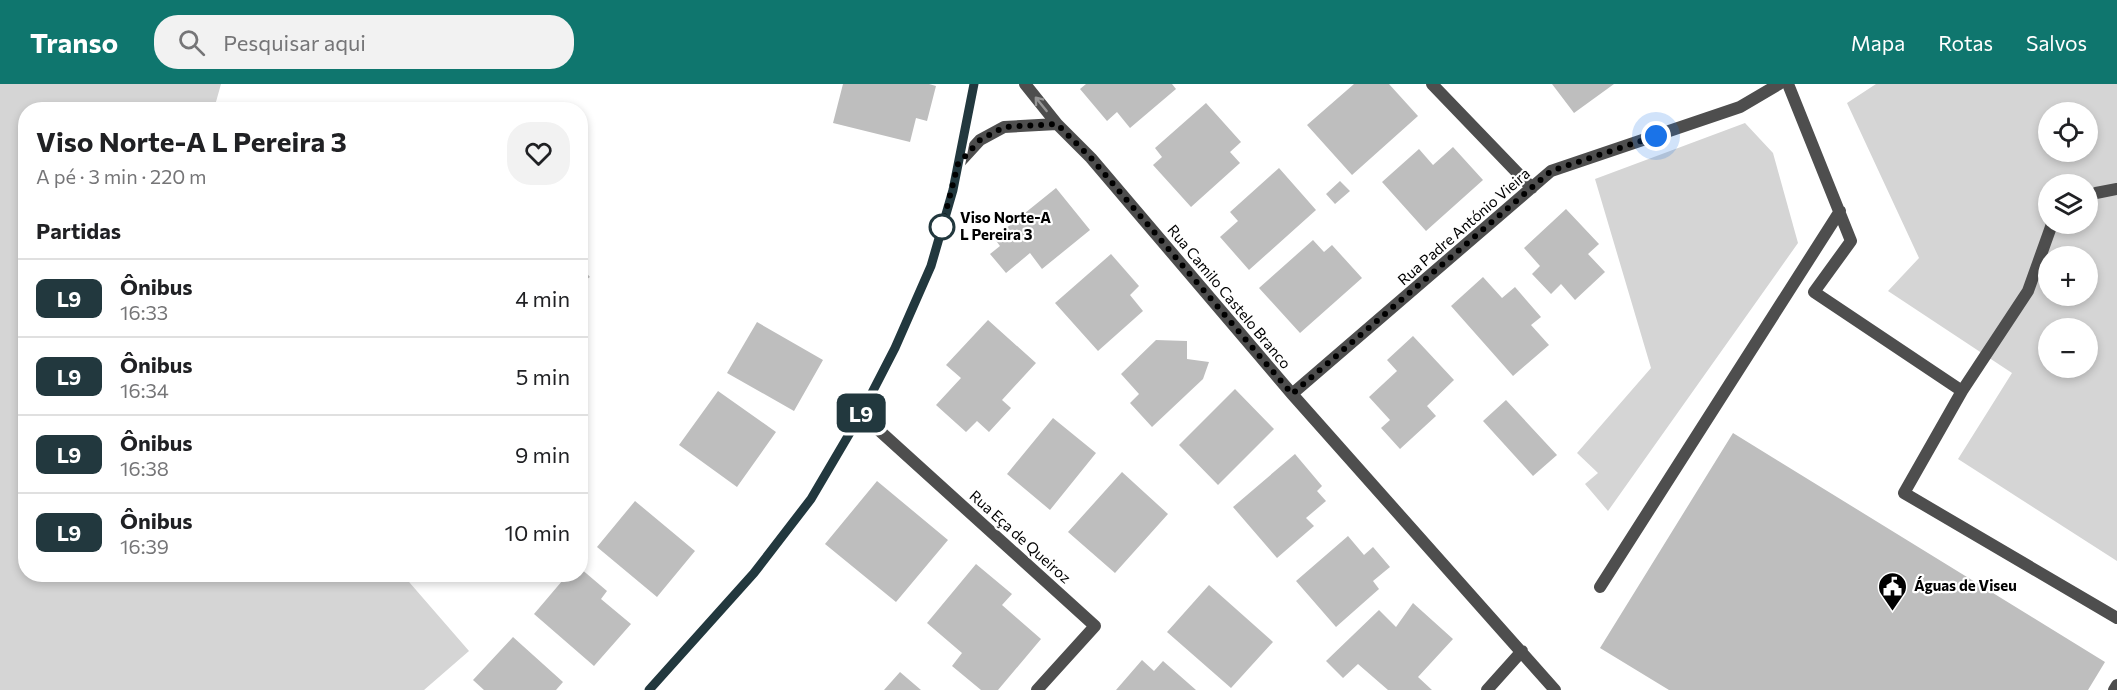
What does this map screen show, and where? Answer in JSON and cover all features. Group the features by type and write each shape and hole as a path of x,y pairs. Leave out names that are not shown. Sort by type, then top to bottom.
{"street":[{"path":"649,690 754,573 811,499 861,414 895,348 931,266 953,190 974,84"},
{"name":"Rua Camilo Castelo Branco","path":"1025,84 1057,124 1091,158 1292,394 1555,690"},
{"name":"Rua Padre António Vieira","path":"1292,394 1551,171 1740,107 1779,84"},
{"path":"1788,84 1851,241 1814,292 1962,391"},
{"path":"1439,86 1532,188"},
{"path":"958,164 980,140 1004,127 1057,124"},
{"path":"2098,193 2117,189"},
{"path":"1600,587 1840,211"},
{"path":"2048,234 2028,291 1962,391 1904,493 2117,618"},
{"name":"Rua Eça de Queiroz","path":"861,414 1095,626 1037,690"},
{"path":"1487,690 1522,651"},
{"path":"2114,690 2117,685"}],"shaded area":[{"path":"0,84 221,84 216,102 18,102 18,582 409,582 469,651 424,690 0,690"},
{"path":"1876,84 2117,84 2117,561 1958,459 2012,373 1888,291 1919,258 1847,103"},
{"path":"1745,123 1773,153 1798,243 1608,511 1585,484 1598,473 1577,453 1651,368 1595,179"}],"building":[{"path":"843,84 929,84 936,86 927,121 916,118 910,142 833,123"},
{"path":"1086,84 1172,84 1176,89 1130,128 1117,112 1107,121 1080,89"},
{"path":"1354,84 1389,84 1418,116 1352,175 1307,125"},
{"path":"1552,84 1614,84 1574,113"},
{"path":"1206,103 1241,142 1230,152 1240,163 1191,207 1153,165 1162,157 1155,148"},
{"path":"1453,147 1483,180 1426,231 1382,182 1419,149 1433,165"},
{"path":"1279,168 1316,210 1249,270 1220,237 1238,221 1230,212"},
{"path":"1340,181 1350,191 1335,204 1326,194"},
{"path":"1056,188 1090,230 1042,269 1030,253 1006,273 990,254 1000,246 994,238"},
{"path":"1566,209 1599,244 1588,254 1605,272 1575,300 1561,284 1551,294 1532,274 1540,266 1524,248"},
{"path":"1313,240 1324,252 1332,245 1362,278 1300,333 1259,288"},
{"path":"1111,254 1139,286 1130,295 1143,311 1098,351 1055,303"},
{"path":"1483,277 1502,298 1515,287 1541,317 1531,325 1549,345 1513,376 1451,306"},
{"path":"988,320 1036,363 1002,400 1011,408 989,432 977,421 966,432 936,405 961,378 946,365"},
{"path":"757,322 823,360 794,411 727,373"},
{"path":"1413,336 1454,380 1427,406 1436,416 1400,449 1381,428 1390,420 1369,397 1397,371 1387,360"},
{"path":"1156,340 1187,341 1187,359 1209,362 1203,379 1152,427 1130,403 1139,394 1121,374"},
{"path":"1235,389 1274,429 1218,485 1179,445"},
{"path":"718,391 776,432 737,487 679,445"},
{"path":"1506,400 1557,455 1533,476 1483,421"},
{"path":"1053,418 1096,453 1050,510 1007,474"},
{"path":"1733,433 2105,662 2088,690 1669,690 1600,648"},
{"path":"1295,454 1322,486 1317,491 1326,501 1306,518 1314,526 1277,558 1233,507"},
{"path":"1122,472 1168,514 1115,573 1068,532"},
{"path":"877,481 948,540 896,602 825,544"},
{"path":"635,501 695,551 657,597 597,547"},
{"path":"1348,536 1364,555 1373,547 1390,567 1373,581 1379,589 1336,627 1296,581"},
{"path":"976,564 1012,594 1002,605 1041,639 998,690 981,690 952,666 962,653 927,623"},
{"path":"588,575 607,591 601,599 631,624 594,666 534,614 561,582 588,582"},
{"path":"1209,585 1273,642 1231,688 1167,632"},
{"path":"1413,603 1453,639 1418,677 1432,690 1388,690 1358,664 1343,678 1326,661 1379,610 1396,627"},
{"path":"513,637 563,682 556,690 484,690 473,680"},
{"path":"1142,660 1154,671 1163,661 1196,690 1116,690"},
{"path":"900,672 921,690 884,690"}],"bus line":[{"name":"L9","path":"649,690 754,573 811,499 861,414 895,348 931,266 953,190 974,84"}],"place":[{"name":"Viso Norte-A L Pereira 3","path":"942,227"},
{"name":"Águas de Viseu","path":"1893,612"}],"route":[{"path":"942,227 958,164 980,140 1004,127 1057,124 1091,158 1292,394 1551,171 1656,136"}]}
